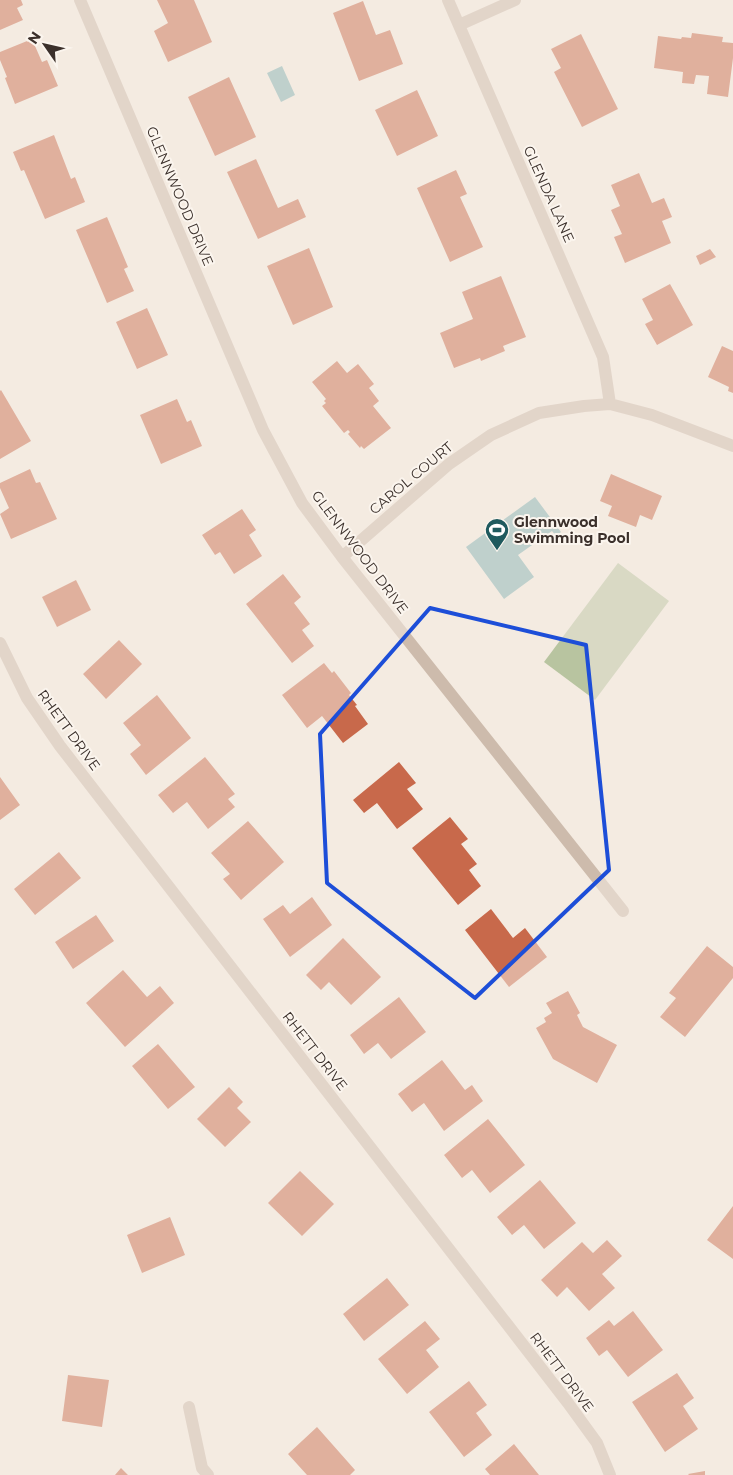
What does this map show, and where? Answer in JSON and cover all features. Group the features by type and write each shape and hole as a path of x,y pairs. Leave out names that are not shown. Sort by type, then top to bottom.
{"street":[{"name":"GLENNWOOD DRIVE","path":"80,0 263,430 302,503 623,911"},
{"name":"GLENDA LANE","path":"448,0 603,358 610,404"},
{"path":"458,26 515,0"},
{"name":"CAROL COURT","path":"342,556 449,464 491,435 539,413 610,404 652,414 733,446"},
{"name":"RHETT DRIVE","path":"0,642 27,698 60,746 568,1403 597,1443 610,1475"},
{"path":"188,1407 202,1468 208,1475"}],"highlighted area":[{"path":"430,608 586,645 609,870 475,998 327,883 320,734"}],"green space":[{"path":"618,563 669,601 595,700 544,662"}],"water":[{"path":"282,66 295,95 281,102 267,73"},
{"name":"Glennwood Swimming Pool","path":"535,497 561,532 556,536 552,531 518,555 534,577 504,599 466,547"}],"building":[{"path":"0,0 21,0 23,5 17,8 23,20 0,30"},
{"path":"157,0 194,0 212,42 168,62 154,31 168,23"},
{"path":"363,1 376,35 390,30 403,64 359,81 333,13"},
{"path":"692,33 723,37 722,42 733,43 728,97 707,94 709,76 696,75 694,84 682,83 683,72 654,68 658,36 681,39 682,37 691,38"},
{"path":"581,34 618,109 582,127 554,72 561,68 551,49"},
{"path":"32,39 42,62 47,60 58,86 15,104 5,78 7,77 0,60 0,52"},
{"path":"229,77 256,137 215,156 188,97"},
{"path":"417,90 438,136 397,156 375,110"},
{"path":"54,135 71,179 75,177 85,202 45,219 24,170 21,171 13,152"},
{"path":"256,159 278,208 298,199 306,217 258,239 227,172"},
{"path":"456,170 467,194 460,197 483,247 450,262 417,188"},
{"path":"639,173 652,203 664,198 672,217 662,221 671,243 625,263 614,237 622,234 611,210 620,206 611,185"},
{"path":"107,217 128,267 124,269 134,291 107,303 76,230"},
{"path":"309,248 333,307 293,325 267,266"},
{"path":"710,249 716,257 700,265 696,256"},
{"path":"501,276 526,337 503,346 505,351 481,361 480,358 454,368 440,333 473,319 462,292"},
{"path":"670,284 693,325 657,345 645,324 653,320 642,299"},
{"path":"147,308 168,355 137,369 116,322"},
{"path":"722,346 733,351 733,393 728,391 729,387 708,377"},
{"path":"337,361 347,373 358,364 374,384 369,388 379,401 373,406 391,428 364,449 361,446 360,448 348,434 350,432 348,430 344,433 322,406 326,403 324,401 326,399 312,382"},
{"path":"0,391 31,441 0,459"},
{"path":"177,399 187,422 191,420 202,446 161,464 140,415"},
{"path":"30,469 36,483 40,482 57,519 11,539 0,514 9,508 0,488 0,483"},
{"path":"611,474 662,496 652,520 640,515 636,527 608,516 612,506 600,501"},
{"path":"242,509 256,530 249,535 262,556 234,574 220,552 215,555 202,535"},
{"path":"283,574 301,597 294,603 310,624 302,630 314,646 292,663 246,604"},
{"path":"76,580 91,610 57,627 42,597"},
{"path":"119,640 142,664 106,699 83,674"},
{"path":"324,663 332,673 334,671 351,693 349,695 357,705 355,706 368,724 343,743 322,716 307,728 282,695"},
{"path":"157,695 191,738 146,775 130,754 141,745 123,723"},
{"path":"205,757 235,794 228,799 235,807 208,829 187,802 173,813 158,795"},
{"path":"399,762 416,783 407,789 423,809 397,829 377,803 364,813 353,800"},
{"path":"0,777 20,805 0,820"},
{"path":"450,817 468,839 461,844 477,864 469,870 481,886 458,905 412,848"},
{"path":"248,821 284,862 241,900 223,879 230,874 211,853"},
{"path":"59,852 81,878 35,915 14,889"},
{"path":"312,897 332,925 290,957 263,919 283,905 290,914"},
{"path":"491,909 513,938 525,928 547,957 509,987 465,930"},
{"path":"96,915 114,941 73,969 55,942"},
{"path":"343,938 381,977 351,1005 329,982 321,990 306,975"},
{"path":"707,946 733,967 733,978 685,1037 660,1017 676,998 669,993"},
{"path":"123,970 147,997 160,986 174,1003 125,1047 86,1003"},
{"path":"568,991 580,1013 577,1015 583,1027 617,1045 597,1083 553,1059 536,1028 546,1022 544,1018 552,1013 546,1003"},
{"path":"399,997 426,1032 391,1059 378,1043 364,1054 350,1035"},
{"path":"158,1044 195,1087 168,1109 132,1066"},
{"path":"442,1060 465,1090 472,1085 483,1101 444,1131 424,1103 412,1112 398,1094"},
{"path":"229,1087 243,1102 237,1108 251,1122 225,1147 197,1119"},
{"path":"488,1119 525,1165 490,1193 472,1170 462,1178 444,1155"},
{"path":"300,1171 334,1204 302,1236 268,1203"},
{"path":"540,1180 576,1223 544,1249 524,1225 512,1235 497,1217"},
{"path":"733,1206 733,1259 707,1240"},
{"path":"170,1217 185,1255 142,1273 127,1235"},
{"path":"607,1240 622,1256 602,1274 615,1288 589,1311 567,1287 557,1297 541,1280 582,1242 593,1253"},
{"path":"387,1278 409,1305 364,1341 343,1314"},
{"path":"633,1311 663,1350 628,1377 607,1350 599,1356 586,1338 609,1320 614,1326"},
{"path":"425,1321 440,1339 426,1350 439,1367 407,1394 378,1359"},
{"path":"677,1373 694,1398 683,1406 698,1429 665,1452 632,1402"},
{"path":"68,1375 109,1380 102,1427 62,1421"},
{"path":"469,1381 487,1405 476,1413 492,1435 464,1457 429,1412"},
{"path":"317,1427 355,1470 350,1475 307,1475 288,1454"},
{"path":"514,1444 539,1475 490,1475 485,1469"},
{"path":"121,1468 128,1475 115,1475"},
{"path":"705,1471 705,1475 688,1474"}],"place":[{"name":"Glennwood Swimming Pool","path":"497,551"}]}
